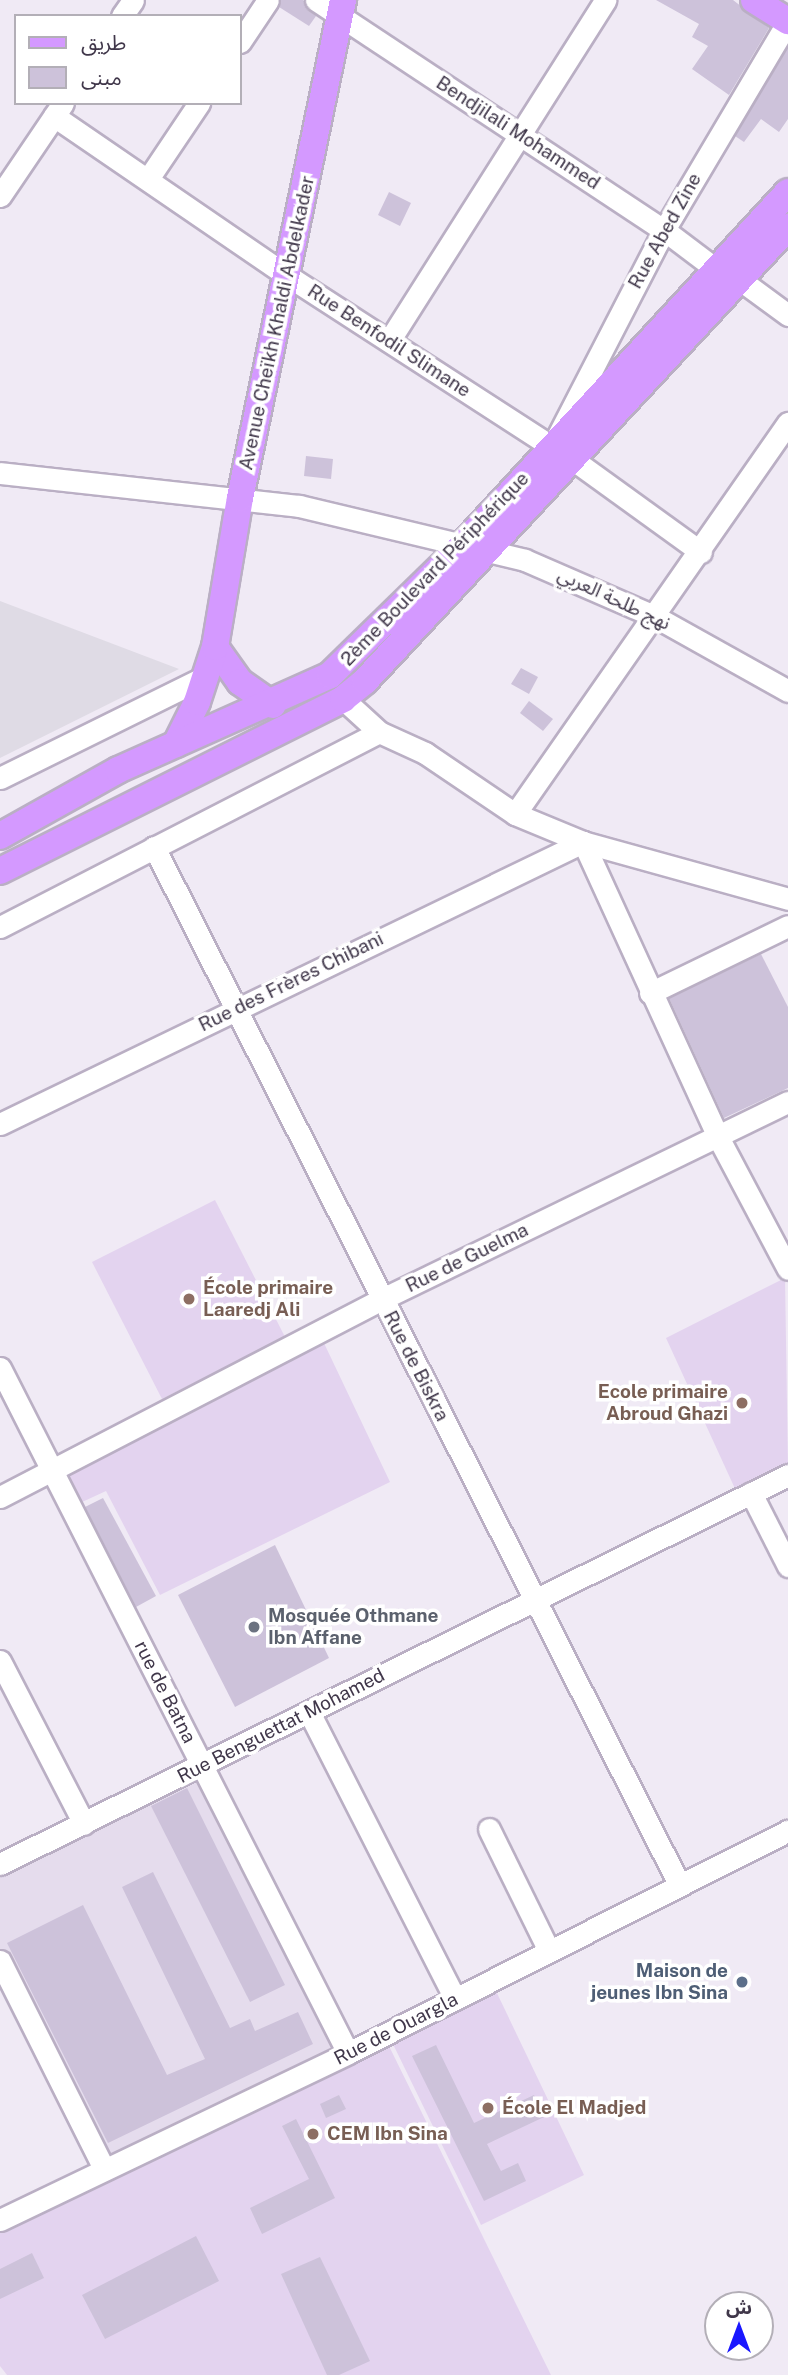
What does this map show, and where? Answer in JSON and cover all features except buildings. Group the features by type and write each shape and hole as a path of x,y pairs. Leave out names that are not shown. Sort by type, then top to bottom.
{"main road":[{"name":"Avenue Cheïkh Khaldi Abdelkader","path":"176,744 206,676 215,647 240,498 288,276 341,9"},
{"name":"2ème Boulevard Périphérique","path":"0,871 343,699 479,542 728,275 788,192"},
{"name":"2ème Boulevard Périphérique","path":"728,275 788,227"},
{"name":"2ème Boulevard Périphérique","path":"0,836 85,786 176,744 273,705 330,675 479,542"},
{"path":"215,647 240,682 273,705"}],"street":[{"path":"242,39 268,0"},
{"name":"Bendjilali Mohammed","path":"316,0 341,9 788,315"},
{"path":"389,341 523,135 606,0"},
{"name":"Rue Abed Zine","path":"562,453 664,230 778,11"},
{"path":"148,179 198,105"},
{"path":"0,196 58,109"},
{"name":"Rue Benfodil Slimane","path":"58,109 148,179 288,276 562,453 701,552"},
{"path":"515,814 701,552 788,423"},
{"name":"نهج طلحة العربي","path":"0,473 240,498 479,542 659,611 788,691"},
{"path":"659,611 788,680"},
{"path":"0,778 206,676"},
{"path":"343,699 379,732 425,754 515,814 583,842 788,899"},
{"path":"0,927 379,732"},
{"path":"583,842 718,1137 788,1269"},
{"name":"Rue des Frères Chibani","path":"0,1124 583,842"},
{"name":"Rue de Biskra","path":"154,847 679,1884"},
{"path":"650,993 788,926"},
{"name":"Rue de Guelma","path":"0,1497 53,1472 382,1299 788,1101"},
{"name":"rue de Batna","path":"0,1368 348,2053"},
{"name":"Rue Benguettat Mohamed","path":"0,1864 534,1598 788,1475"},
{"path":"751,1493 788,1566"},
{"path":"0,1661 85,1824"},
{"path":"309,1712 455,1999"},
{"path":"489,1829 550,1951"},
{"name":"Rue de Ouargla","path":"1,2218 348,2053 788,1831"},
{"path":"0,1961 104,2169"}],"shaded area":[{"path":"0,601 179,669 0,758"},
{"name":"École primaire Laaredj Ali","path":"215,1200 285,1337 162,1399 92,1262"},
{"name":"Ecole primaire Abroud Ghazi","path":"785,1278 788,1467 737,1493 666,1338"},
{"path":"323,1341 390,1482 160,1595 106,1491 80,1503 65,1474"},
{"path":"199,1771 336,2054 107,2162 0,1952 0,1869"},
{"name":"École El Madjed","path":"495,1989 584,2175 481,2225 391,2040"},
{"name":"CEM Ibn Sina","path":"387,2042 551,2375 7,2375 0,2366 0,2226"}],"place":[{"name":"École primaire Laaredj Ali","path":"189,1299"},
{"name":"Ecole primaire Abroud Ghazi","path":"742,1403"},
{"name":"Mosquée Othmane Ibn Affane","path":"254,1627"},
{"name":"Maison de jeunes Ibn Sina","path":"742,1982"},
{"name":"École El Madjed","path":"488,2108"},
{"name":"CEM Ibn Sina","path":"313,2134"}]}
